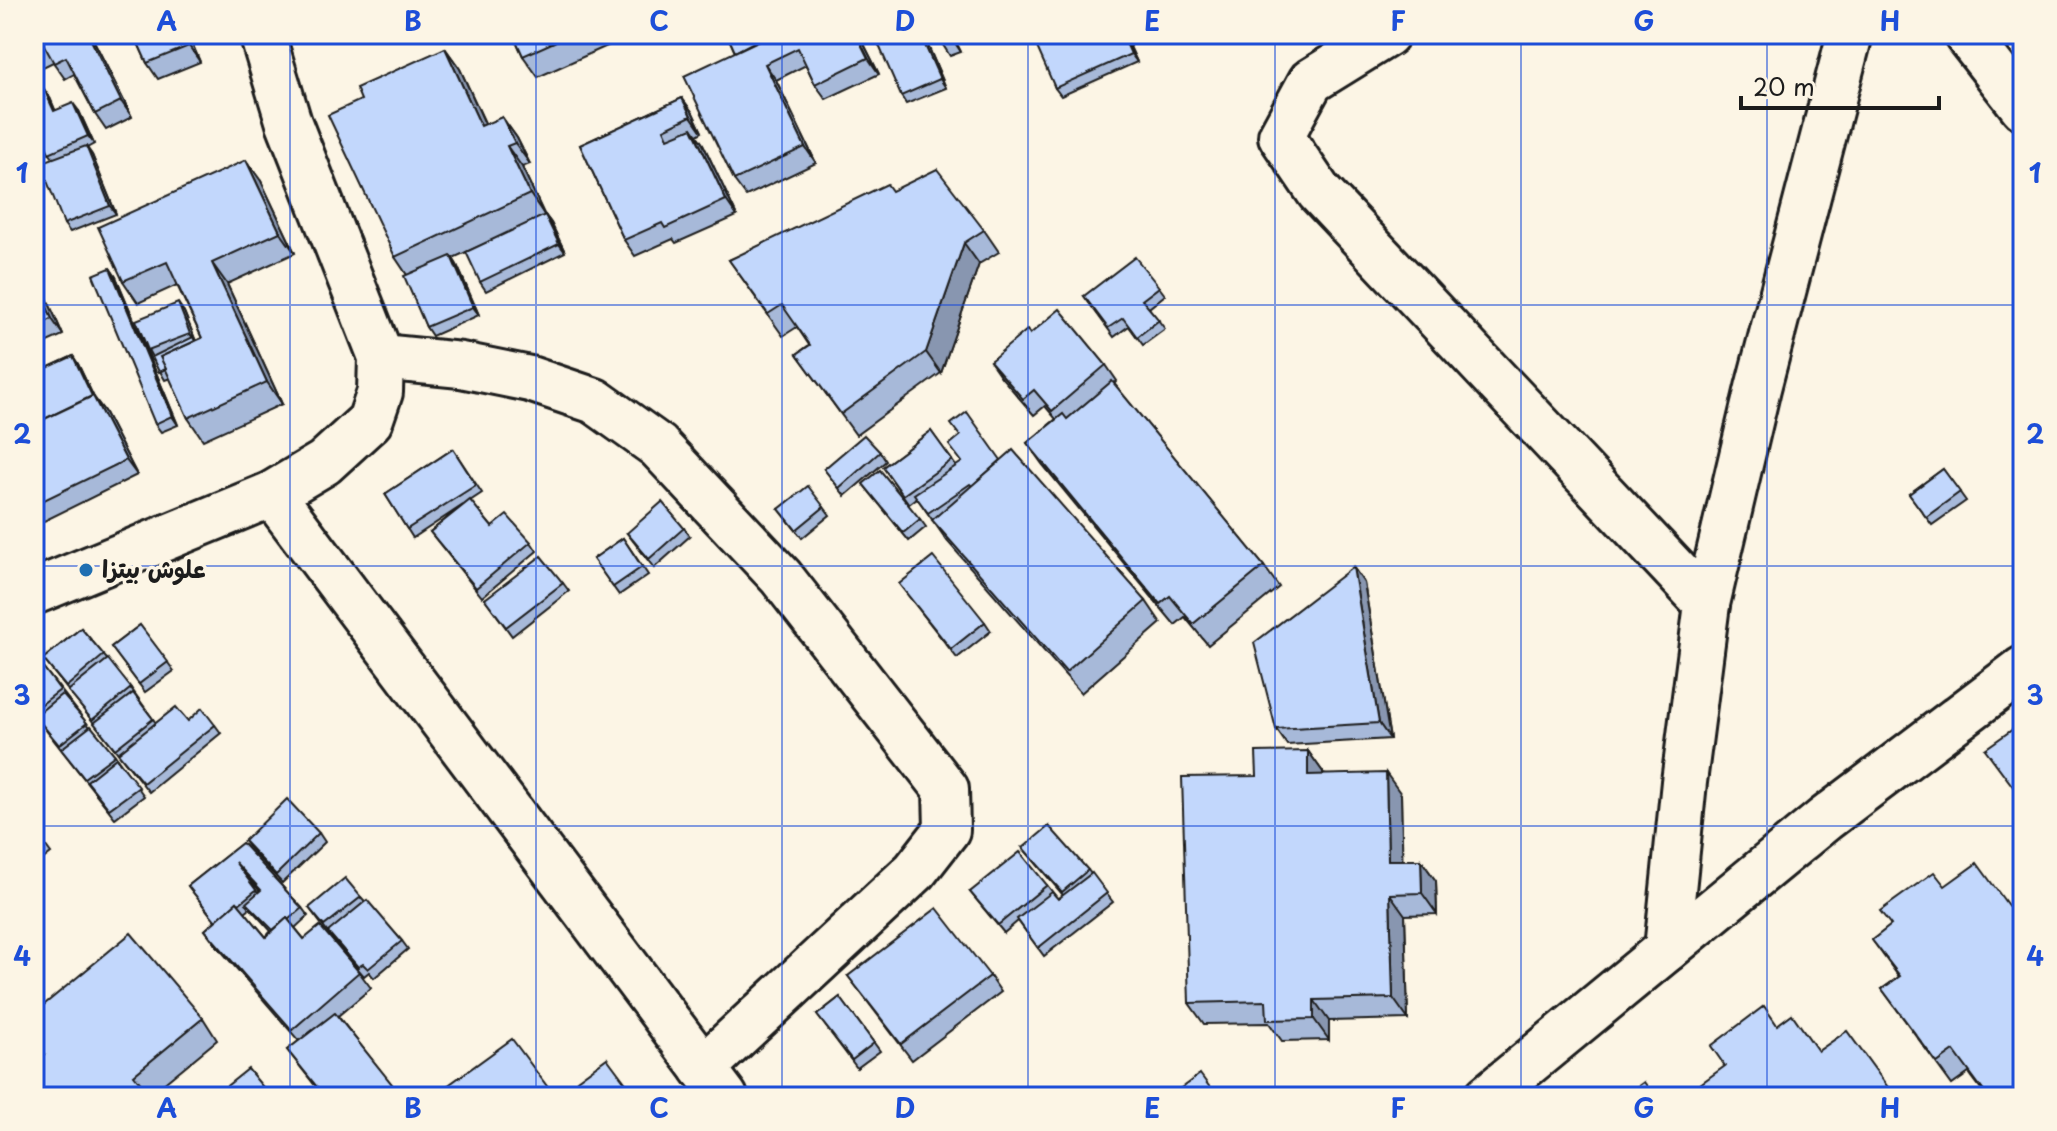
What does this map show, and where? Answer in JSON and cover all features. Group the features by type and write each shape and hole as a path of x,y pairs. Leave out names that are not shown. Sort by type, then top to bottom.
{"street":[{"path":"34,592 272,494 324,463 370,421 380,392 381,357 289,123 262,34"},
{"path":"1387,34 1311,81 1281,136 1319,192 1707,604"},
{"path":"1667,949 1707,604 1758,388 1850,34"},
{"path":"1966,34 2023,107"},
{"path":"272,494 714,1082 915,871 947,830 946,789 781,577 658,446 595,401 530,379 461,365 381,357"},
{"path":"1487,1097 1825,819 2023,669"}],"building":[{"path":"34,34 88,34 121,101 95,114 66,57 54,63 44,45 34,50"},
{"path":"134,34 184,34 189,46 147,63"},
{"path":"513,34 572,34 523,56"},
{"path":"727,34 750,34 754,42 735,52"},
{"path":"773,34 856,34 868,58 815,84 798,48 765,64 805,147 734,180 684,76"},
{"path":"874,34 920,34 940,79 901,96"},
{"path":"936,34 949,34 950,36 939,40"},
{"path":"1122,34 1131,54 1055,88 1032,36"},
{"path":"445,48 481,126 502,117 515,143 507,146 530,194 395,257 328,115 361,100 356,88"},
{"path":"44,89 54,111 73,103 88,136 49,153 34,118 34,93"},
{"path":"682,98 691,116 664,129 668,138 692,128 726,200 665,228 662,223 624,240 580,145"},
{"path":"86,146 110,206 64,224 40,163"},
{"path":"246,160 280,232 212,263 267,382 188,418 160,357 202,338 167,262 123,281 98,227"},
{"path":"937,169 984,230 964,243 926,352 841,414 797,354 810,345 782,305 768,314 729,260 887,184 892,191"},
{"path":"545,215 559,244 480,282 466,252"},
{"path":"451,256 473,307 426,327 404,276"},
{"path":"1135,257 1159,287 1142,300 1159,320 1137,337 1123,318 1108,328 1084,296"},
{"path":"110,268 172,416 155,424 93,275"},
{"path":"34,278 52,319 34,327"},
{"path":"178,303 190,334 148,350 136,320"},
{"path":"1060,309 1106,365 1052,411 1034,390 1023,399 990,361 1027,330 1030,334"},
{"path":"193,337 195,341 160,357 166,369 159,372 152,357"},
{"path":"73,356 92,396 34,424 34,374"},
{"path":"1112,381 1264,566 1193,624 1170,596 1160,604 1027,443 1063,414 1067,419"},
{"path":"93,396 126,460 34,505 34,424"},
{"path":"967,412 1001,460 972,486 970,484 928,513 914,494 962,462 949,445 960,436 951,424"},
{"path":"931,431 952,460 903,495 883,467"},
{"path":"864,435 880,452 839,488 824,469"},
{"path":"453,449 476,485 407,529 385,494"},
{"path":"1013,450 1146,601 1066,672 932,520"},
{"path":"1943,469 1960,492 1926,517 1909,494"},
{"path":"880,470 920,519 903,533 863,484"},
{"path":"808,486 824,507 796,530 779,509"},
{"path":"470,500 492,527 507,515 531,542 476,588 430,532"},
{"path":"662,502 684,528 649,559 627,533"},
{"path":"623,538 642,567 613,587 593,559"},
{"path":"541,556 563,583 506,627 485,599"},
{"path":"933,557 985,622 951,649 899,584"},
{"path":"1353,567 1379,723 1276,729 1254,643"},
{"path":"140,625 168,662 139,684 111,647"},
{"path":"81,628 104,655 66,687 43,659"},
{"path":"108,659 131,688 92,720 68,691"},
{"path":"39,662 60,690 34,710 34,665"},
{"path":"133,693 153,719 115,749 94,723"},
{"path":"62,694 87,723 59,745 35,716"},
{"path":"176,707 188,721 202,708 215,725 143,783 118,753"},
{"path":"2023,722 2023,800 1985,749"},
{"path":"91,726 115,755 84,778 61,749"},
{"path":"1308,751 1308,775 1386,773 1388,860 1421,860 1422,893 1390,894 1393,998 1314,1000 1314,1019 1267,1020 1266,1001 1189,1003 1182,777 1257,776 1256,752"},
{"path":"116,758 139,787 109,809 87,781"},
{"path":"287,799 319,833 276,875 244,841"},
{"path":"1049,826 1088,870 1062,892 1023,848"},
{"path":"242,843 302,908 273,930 246,903 261,890 235,862 256,890 216,921 188,886"},
{"path":"1020,852 1047,885 998,925 970,892"},
{"path":"1977,863 2023,926 2023,1094 2019,1097 1988,1097 1954,1051 1937,1063 1882,989 1900,976 1872,940 1891,925 1880,911 1934,872 1945,886"},
{"path":"1092,873 1107,893 1038,948 1017,919 1052,892 1058,899"},
{"path":"345,878 361,897 324,926 309,908"},
{"path":"367,900 402,941 368,969 363,964 358,967 328,932"},
{"path":"237,902 266,937 287,918 304,939 320,926 359,972 292,1030 205,930"},
{"path":"937,908 990,976 901,1044 848,976"},
{"path":"131,933 203,1018 134,1075 150,1095 148,1097 34,1097 34,1063 45,1054 34,1041 34,1013"},
{"path":"840,997 874,1043 852,1060 817,1015"},
{"path":"1764,1006 1777,1025 1792,1014 1818,1051 1847,1031 1895,1097 1703,1097 1696,1087 1725,1066 1711,1046"},
{"path":"335,1013 392,1084 376,1097 325,1097 287,1050"},
{"path":"512,1039 555,1097 432,1097"},
{"path":"607,1058 636,1097 589,1097 577,1080"},
{"path":"248,1069 271,1097 213,1097"},
{"path":"1200,1074 1217,1097 1169,1097"},
{"path":"1644,1082 1655,1097 1623,1097"}],"place":[{"name":"علوش بيتزا","path":"86,570"}]}
